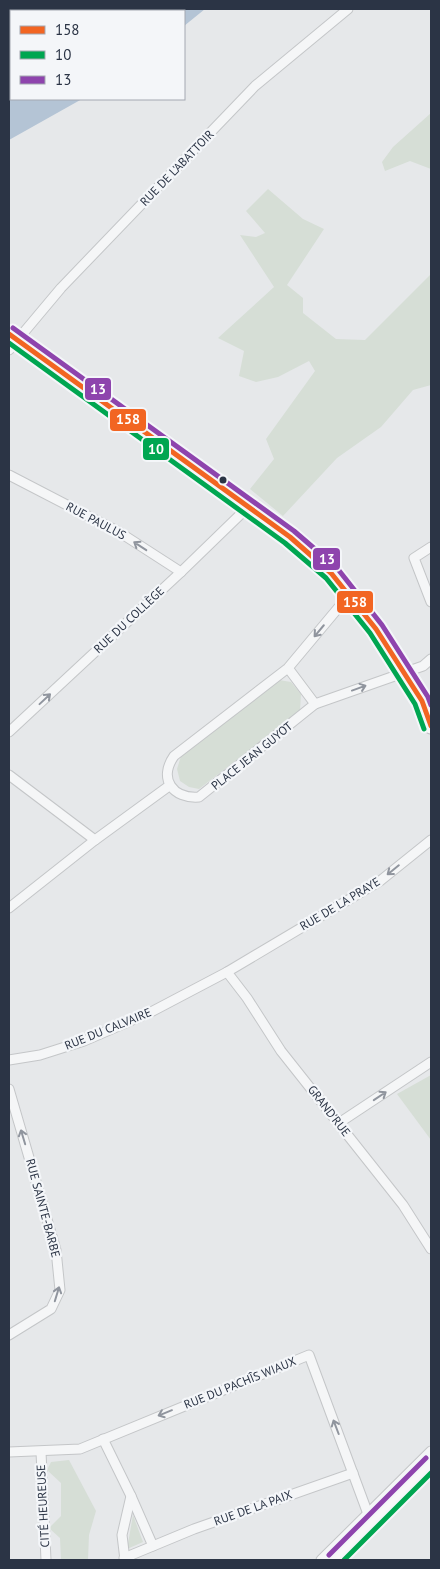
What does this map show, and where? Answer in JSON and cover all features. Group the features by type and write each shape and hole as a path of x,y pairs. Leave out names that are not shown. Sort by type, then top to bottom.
{"main road":[{"path":"12,341 290,537 331,573 376,629 422,701 431,726"},
{"path":"334,1560 431,1463"}],"street":[{"name":"RUE DE L'ABATTOIR","path":"12,341 255,86 348,9"},
{"name":"RUE PAULUS","path":"9,475 119,532 181,572"},
{"name":"RUE DU COLLÈGE","path":"9,732 248,507"},
{"path":"431,547 414,558 431,602"},
{"path":"9,908 95,840 169,786 167,770 174,756 288,668 349,595"},
{"name":"PLACE JEAN GUYOT","path":"169,786 179,794 191,798 199,797 315,704 423,666 431,659"},
{"path":"288,668 315,704"},
{"path":"9,775 95,840"},
{"name":"RUE DE LA PRAYE","path":"227,972 380,881 431,840"},
{"name":"RUE DU CALVAIRE","path":"9,1060 40,1055 84,1041 151,1012 227,972"},
{"name":"GRAND'RUE","path":"227,972 247,998 281,1050 403,1205 431,1249"},
{"path":"339,1123 431,1062"},
{"name":"RUE SAINTE-BARBE","path":"9,1089 56,1250 60,1290 51,1309 9,1335"},
{"name":"RUE DU PACHÎS WIAUX","path":"9,1452 80,1449 308,1354 368,1514"},
{"path":"102,1439 131,1496 153,1546"},
{"path":"320,1560 431,1451"},
{"name":"CITÉ HEUREUSE","path":"41,1452 46,1560"},
{"name":"RUE DE LA PAIX","path":"124,1559 194,1530 353,1473"},
{"path":"124,1559 122,1535 131,1496"}],"shaded area":[{"path":"431,113 431,169 410,161 385,171 382,162 393,147"},
{"path":"268,189 303,219 324,229 287,285 303,298 303,313 336,339 365,340 431,274 431,385 413,390 381,427 337,458 283,516 250,489 274,459 266,439 315,371 309,361 278,377 256,382 239,376 244,351 218,338 274,287 240,235 256,237 265,233 246,211"},
{"path":"279,680 291,682 301,694 300,711 199,789 189,787 180,781 177,769 181,756"},
{"path":"431,1075 431,1140 397,1094"},
{"path":"69,1460 96,1511 89,1535 88,1560 61,1560 60,1538 49,1528 61,1516 61,1483 47,1470 51,1462"},
{"path":"133,1515 143,1542 127,1549"}],"water":[{"path":"205,9 185,25 185,10 112,10"},
{"path":"9,78 10,100 80,100 9,140"}],"transit line":[{"name":"13","path":"13,328 294,531 337,568 382,625 428,697 431,705"},
{"name":"158","path":"9,334 290,537 331,573 376,629 422,701 431,726"},
{"name":"10","path":"9,343 285,543 326,578 370,633 415,704 424,729"},
{"name":"13","path":"329,1555 426,1458"},
{"name":"10","path":"344,1560 431,1473"}]}
